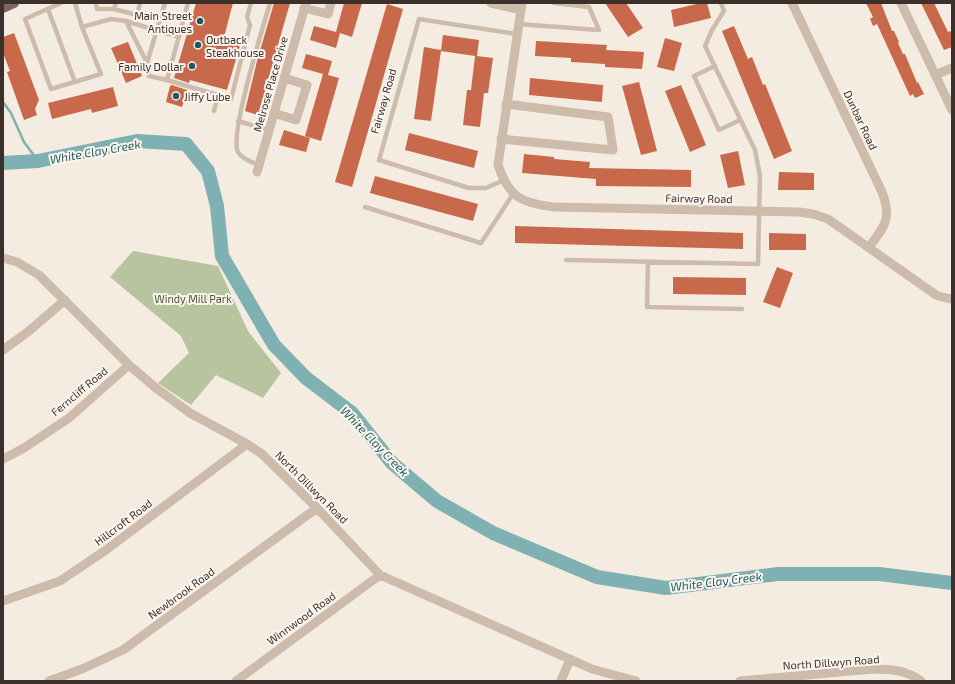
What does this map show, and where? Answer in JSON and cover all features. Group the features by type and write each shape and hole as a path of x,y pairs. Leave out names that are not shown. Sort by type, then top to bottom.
{"main road":[{"path":"3,8 14,3"}],"street":[{"path":"305,6 328,14 331,3"},
{"path":"491,3 521,7"},
{"name":"Dunbar Road","path":"792,3 882,192 887,206 886,221 882,230 869,247"},
{"path":"901,3 952,110"},
{"name":"Melrose Place Drive","path":"258,169 305,6"},
{"name":"Fairway Road","path":"521,7 498,165 504,180 513,194 523,201 536,205 554,207 799,212 814,214 828,219 936,295 952,299"},
{"path":"936,75 952,68"},
{"path":"274,113 296,120 307,85 284,78"},
{"path":"501,139 613,150 608,117 506,104"},
{"name":"North Dillwyn Road","path":"3,258 17,262 39,275 129,365 156,388 190,413 262,454 317,508 380,575 592,669 636,681"},
{"path":"3,350 29,331 65,300"},
{"name":"Ferncliff Road","path":"3,459 24,448 69,418 129,365"},
{"name":"Hillcroft Road","path":"3,601 60,581 106,550 246,444"},
{"name":"Newbrook Road","path":"49,681 82,669 123,650 317,508"},
{"name":"Winnwood Road","path":"236,681 380,575"},
{"path":"561,681 570,659"},
{"name":"North Dillwyn Road","path":"740,681 873,669 894,669 910,674 921,681"}],"lane":[{"path":"61,3 26,19 51,89 101,74 82,27 75,3"},
{"path":"96,3 97,10 114,9 137,15"},
{"path":"114,9 116,3"},
{"path":"135,24 140,3"},
{"path":"147,63 165,3"},
{"path":"167,80 188,3"},
{"path":"126,21 147,63 150,76 231,99 250,25 247,17 251,3"},
{"path":"258,169 237,151 238,121 270,3"},
{"path":"518,24 599,30 589,7 554,3"},
{"path":"566,260 758,264 760,176 754,150 705,46 712,30 724,11 721,3"},
{"path":"48,8 75,82"},
{"path":"82,27 111,19 126,21 179,37"},
{"name":"Fairway Road","path":"504,180 486,188 469,188 379,160 419,19 517,34"},
{"path":"715,66 694,76 719,130 740,120"},
{"path":"214,111 218,96"},
{"path":"238,121 269,130"},
{"path":"366,207 481,243 513,194"},
{"path":"648,262 647,307 742,309"}],"green space":[{"name":"Windy Mill Park","path":"133,251 218,266 248,331 281,373 263,398 216,375 191,405 158,383 189,353 181,336 110,277"}],"building":[{"path":"196,3 233,3 224,37 241,42 227,90 190,80 189,83 174,78"},
{"path":"274,3 290,3 258,115 245,111 257,61"},
{"path":"344,3 362,3 352,37 340,33 336,48 310,40 314,26 336,32"},
{"path":"605,3 626,3 643,28 628,37"},
{"path":"707,3 711,18 674,27 671,10"},
{"path":"866,3 881,3 892,31 894,31 903,54 905,54 917,83 918,82 924,94 915,98 913,94 910,96 877,24 873,26 870,19 873,17"},
{"path":"921,3 934,3 948,32 950,31 952,34 952,47 944,50"},
{"path":"387,4 403,9 352,187 335,182"},
{"path":"734,26 748,59 752,57 763,85 765,84 792,151 774,159 722,31"},
{"path":"14,33 39,100 35,109 37,115 24,120 7,72 10,71 3,53 3,37"},
{"path":"443,35 479,40 477,56 493,58 488,93 484,93 480,127 463,125 467,90 471,90 475,56 441,51 431,121 414,119 424,47 441,50"},
{"path":"665,38 682,43 674,71 657,67"},
{"path":"536,41 607,45 606,50 644,52 642,69 605,67 605,64 571,62 571,58 535,56"},
{"path":"128,42 142,76 126,83 111,48"},
{"path":"306,54 332,61 328,75 339,78 321,141 305,136 323,74 302,68"},
{"path":"530,78 603,85 602,102 529,95"},
{"path":"639,82 657,151 641,155 622,86"},
{"name":"Jiffy Lube","path":"172,85 187,90 182,107 166,102 170,86"},
{"path":"681,85 706,145 690,152 665,91"},
{"path":"113,87 118,106 92,113 91,109 52,119 48,103"},
{"path":"284,130 310,138 306,152 279,145"},
{"path":"409,133 478,151 474,168 405,150"},
{"path":"738,151 745,185 728,188 720,155"},
{"path":"524,154 554,157 554,159 590,162 589,168 691,170 691,187 596,186 596,179 522,173"},
{"path":"779,172 814,173 814,190 778,190"},
{"path":"375,176 478,204 473,221 370,193"},
{"path":"515,226 743,233 743,249 515,243"},
{"path":"769,233 806,234 806,250 769,250"},
{"path":"777,267 793,273 780,308 763,302"},
{"path":"673,277 746,278 746,295 673,294"}],"waterway":[{"path":"3,102 11,113 24,142 38,161"},
{"name":"White Clay Creek","path":"3,163 38,161 137,141 186,144 208,171 217,206 222,256 274,345 306,378 352,413 392,463 437,501 493,533 597,577 666,588 778,574 879,574 952,583"}],"place":[{"name":"Main Street Antiques","path":"200,21"},
{"name":"Outback Steakhouse","path":"198,45"},
{"name":"Family Dollar","path":"192,66"},
{"name":"Jiffy Lube","path":"176,96"}]}
